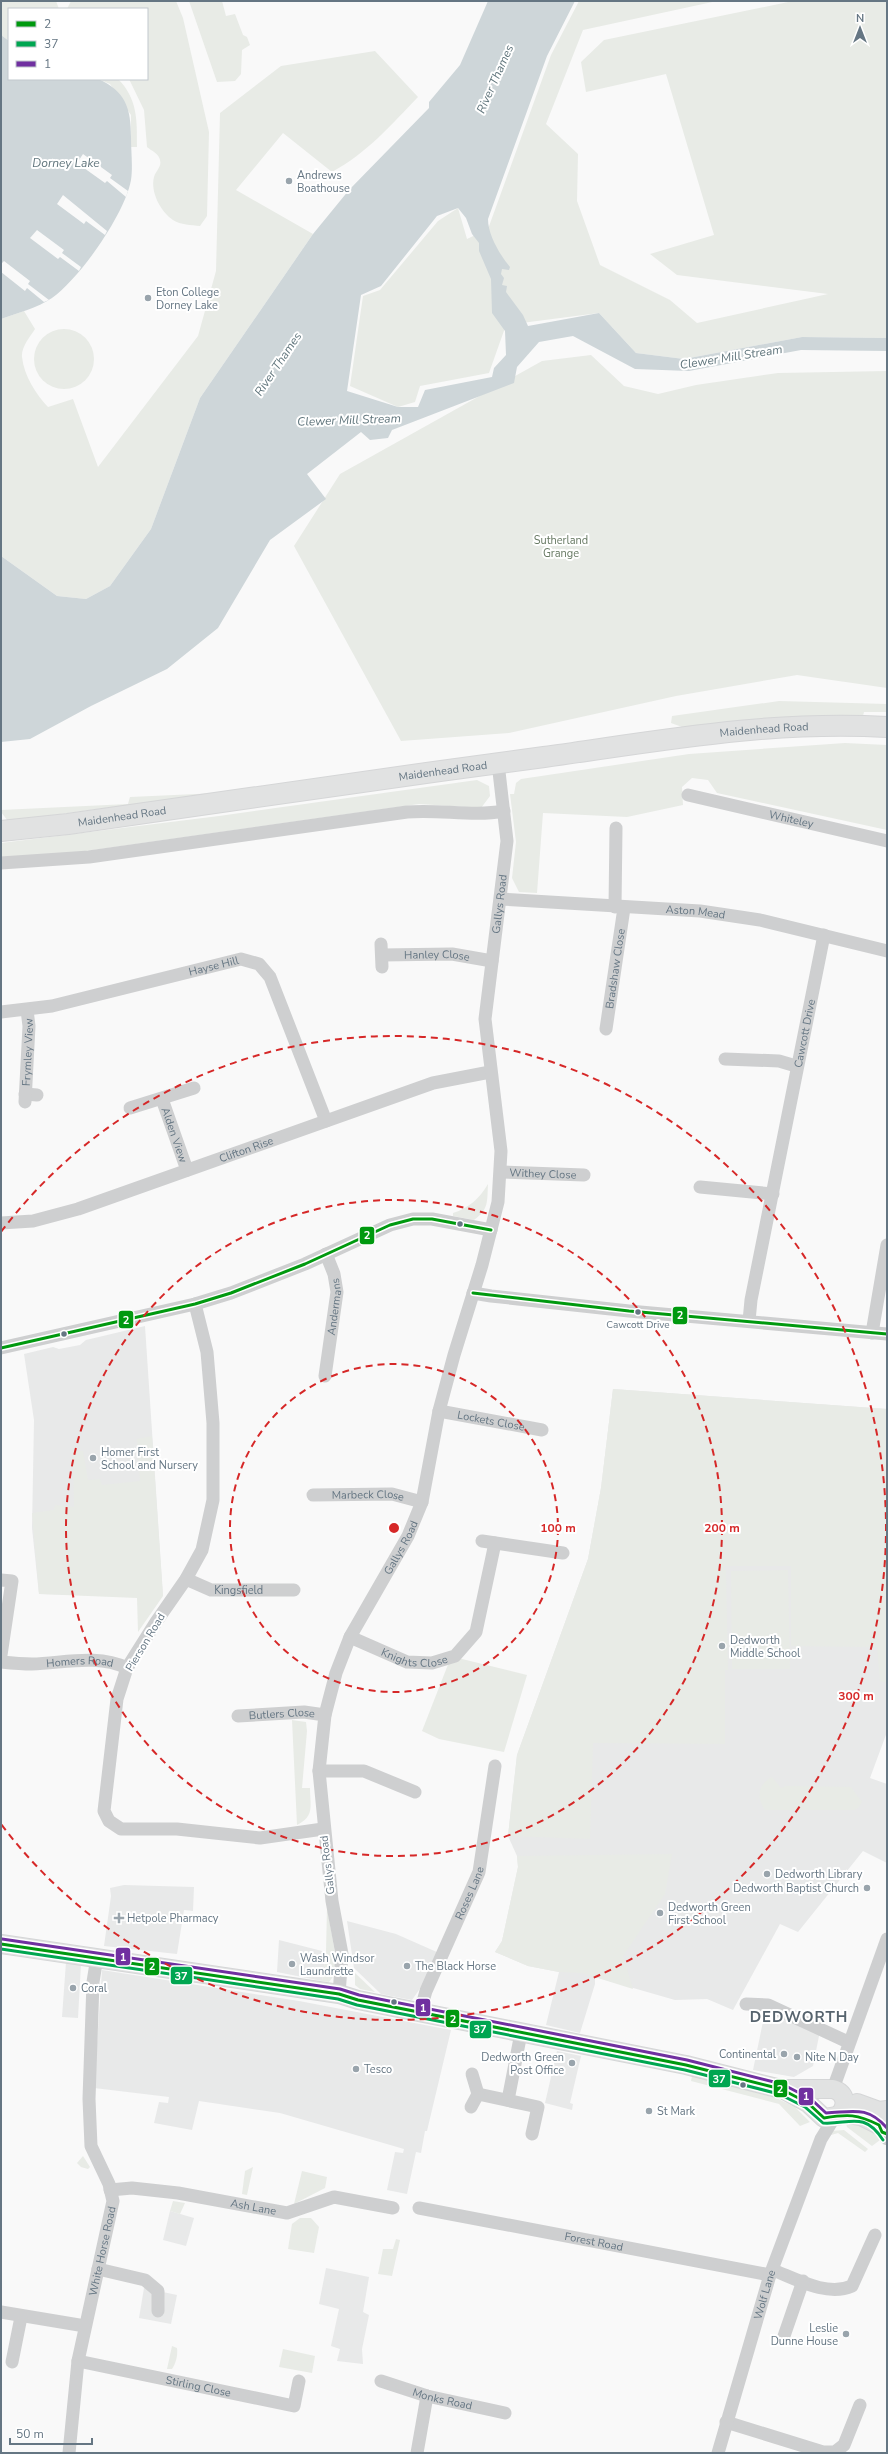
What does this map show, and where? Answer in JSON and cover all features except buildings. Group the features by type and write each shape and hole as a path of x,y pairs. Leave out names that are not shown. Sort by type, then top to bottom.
{"main road":[{"name":"Maidenhead Road","path":"1,831 68,824 498,763 738,731 810,726 887,727"},
{"path":"1,1944 97,1957 321,1993 339,1994 358,2000 686,2065 781,2089 833,2092 879,2111 885,2125"},
{"path":"781,2089 827,2115 860,2116 885,2125"},
{"path":"827,2115 815,2100 833,2092"},
{"path":"827,2115 844,2107 833,2092"}],"street":[{"name":"Gallys Road","path":"339,1994 342,1954 332,1901 323,1829 319,1771 325,1714 336,1672 350,1637 408,1536 422,1502 439,1411 491,1230 501,1172 501,1151 490,1072 486,1019 507,841 498,763"},
{"name":"Whiteley","path":"694,793 887,841"},
{"path":"1,864 89,857 422,810 488,814 504,811"},
{"name":"Bradshaw Close","path":"606,1029 619,908 611,844 616,828"},
{"name":"Aston Mead","path":"501,899 619,908 700,911 760,920 887,950"},
{"name":"Cawcott Drive","path":"749,1321 751,1300 773,1194 796,1066 824,935"},
{"name":"Hanley Close","path":"381,955 452,954 492,961"},
{"name":"Hayse Hill","path":"1,1012 52,1006 240,959 259,964 270,977 326,1121"},
{"name":"Frymley View","path":"27,1010 29,1026 29,1097"},
{"path":"725,1058 779,1061 796,1066"},
{"name":"Clifton Rise","path":"1,1223 33,1221 78,1209 433,1083 490,1072"},
{"name":"Alden View","path":"130,1108 194,1088"},
{"name":"Alden View","path":"162,1099 187,1170"},
{"name":"Withey Close","path":"501,1172 584,1175"},
{"path":"700,1187 773,1194"},
{"path":"1,1348 195,1304 231,1293 326,1254 390,1225 413,1219 432,1220 491,1230"},
{"path":"872,1333 887,1245"},
{"name":"Andermans","path":"325,1376 332,1362 337,1292 334,1274 326,1254"},
{"path":"474,1292 629,1311 887,1334"},
{"name":"Pierson Road","path":"195,1304 207,1352 213,1423 213,1500 202,1550 186,1578 156,1622 128,1668 116,1706 104,1810 109,1821 121,1829 177,1829 260,1838 323,1829"},
{"name":"Lockets Close","path":"439,1411 542,1431"},
{"name":"Marbeck Close","path":"313,1495 392,1494 422,1502"},
{"name":"Knights Close","path":"350,1637 407,1662 432,1663 455,1656 476,1632 489,1542 546,1554 563,1553"},
{"name":"Kingsfield","path":"186,1578 211,1590 294,1590"},
{"path":"1,1580 12,1581 1,1655"},
{"name":"Homers Road","path":"1,1662 31,1658 94,1659 113,1661 128,1668"},
{"name":"Butlers Close","path":"238,1717 304,1712 325,1714"},
{"name":"Roses Lane","path":"420,2012 426,1991 479,1872 496,1766"},
{"path":"319,1771 364,1771 415,1792"},
{"path":"833,2092 848,2042 887,1939"},
{"name":"White Horse Road","path":"69,2453 78,2361 84,2326 113,2201 110,2190 91,2146 88,2099 93,1982 97,1957"},
{"path":"746,2004 768,2005 848,2042"},
{"path":"508,2100 521,2033"},
{"path":"471,2107 478,2094 472,2074"},
{"path":"478,2094 538,2107 532,2134"},
{"name":"Wolf Lane","path":"718,2453 771,2272 821,2139 827,2115"},
{"name":"Ash Lane","path":"110,2190 132,2188 178,2193 287,2213 334,2197 394,2208"},
{"name":"Forest Road","path":"419,2208 771,2272 803,2281 827,2290 843,2290 852,2286 875,2235"},
{"path":"98,2269 145,2280 158,2291 158,2311"},
{"path":"783,2339 803,2281"},
{"path":"1,2312 21,2317 84,2326"},
{"path":"12,2362 21,2317"},
{"name":"Stirling Close","path":"78,2361 294,2406 299,2381"},
{"name":"Monks Road","path":"381,2381 427,2396 505,2413"},
{"path":"417,2453 427,2396"},
{"path":"726,2422 823,2452 835,2452 844,2445 860,2405"}],"shaded area":[{"name":"Homer First School and Nursery","path":"145,1326 163,1596 39,1594 32,1528 34,1420 24,1354 53,1347 59,1349 80,1345 86,1340"},
{"name":"Dedworth Middle School","path":"613,1389 887,1409 887,1732 870,1778 887,1784 887,1863 863,1851 798,1932 780,1924 733,2010 707,1999 675,2000 595,1977 595,1984 580,2033 546,2025 559,1972 528,1966 495,1952 502,1941 518,1867 517,1856 508,1836 517,1755 588,1559 601,1488"},
{"path":"124,1885 194,1887 193,1911 184,1910 177,1954 104,1946 111,1896 110,1888"},
{"path":"347,1921 396,1934 439,1953 433,1970 412,2000 381,1994 354,1968"},
{"path":"279,1940 326,1952 322,1981 277,1972"},
{"path":"66,1962 81,1964 78,2018 62,2017"},
{"path":"102,1970 299,2001 451,2030 427,2131 425,2131 421,2153 416,2152 407,2194 387,2190 395,2152 403,2153 404,2149 280,2113 199,2101 192,2130 154,2123 159,2102 168,2103 169,2097 94,2088"},
{"path":"779,2009 820,2031 813,2066 794,2077 753,2070 765,2012"},
{"path":"557,2051 581,2056 570,2103 573,2104 572,2110 545,2103"},
{"path":"170,2211 194,2218 186,2246 163,2240"},
{"path":"326,2268 369,2277 363,2312 369,2315 362,2349 363,2364 337,2361 340,2349 331,2346 339,2309 319,2304"},
{"path":"144,2288 177,2295 171,2324 139,2318"}],"green space":[{"path":"1,1 56,1 59,8 8,8 8,40 1,35"},
{"path":"71,1 176,1 183,18 209,132 207,216 200,226 183,224 173,220 164,212 155,195 153,183 154,177 160,167 160,160 157,154 147,147 144,110 129,80 148,80 148,8 68,8"},
{"path":"189,1 222,1 226,16 235,14 243,35 247,37 250,45 242,50 241,74 235,81 217,82"},
{"path":"579,1 717,1 583,30 546,124 578,154 577,201 600,265 670,300 697,323 828,294 677,275 650,254 714,235 666,74 586,92 581,62 604,40 793,1 887,1 887,338 802,337 684,359 636,353 599,313 506,325 489,373 420,386 415,402 398,407 350,386 363,296 380,290 438,221 458,208 467,239 488,229 551,55"},
{"path":"375,51 418,97 367,147 332,172 283,133 236,190 313,234 200,398 151,529 110,586 86,599 57,596 1,556 1,319 24,311 35,329 26,342 22,353 23,364 28,378 48,407 73,399 98,467 198,336 216,271 220,113 281,66"},
{"path":"100,80 119,80 125,87 133,102 137,128 137,147 131,147 131,115 110,84"},
{"path":"64,329 81,334 89,342 94,359 89,376 81,384 64,389 47,384 39,376 34,359 39,342 47,334"},
{"name":"Sutherland Grange","path":"591,355 624,386 658,394 696,385 778,373 887,371 887,688 797,675 676,696 509,733 401,741 294,546 340,474 542,361"},
{"path":"779,701 887,704 887,712 864,712 863,716 821,716 682,727 671,723 672,716"},
{"path":"845,743 887,745 887,830 717,793 708,780 692,778 682,787 683,805 627,817 543,813 537,893 519,892 512,878 516,842 510,794 514,794 516,783 521,779 689,754"},
{"path":"477,780 489,786 490,796 481,808 419,804 79,852 1,859 1,843 219,816"},
{"path":"218,793 8,821 1,812 1,810 128,804 130,797"},
{"path":"488,1184 488,1196 485,1209 479,1216 474,1220 453,1216 453,1213 474,1202"},
{"name":"Dedworth Middle School","path":"613,1389 887,1409 887,1683 880,1681 877,1647 791,1646 791,1566 724,1566 724,1570 726,1570 728,1670 725,1670 725,1744 593,1743 590,1839 508,1836 517,1755 588,1559 601,1488"},
{"path":"152,1436 163,1596 138,1632 137,1598 39,1594 32,1513 54,1510 55,1505 74,1507 73,1451 83,1451 88,1480 100,1479 102,1485 140,1481 137,1439"},
{"path":"788,1570 790,1669 732,1669 731,1571"},
{"path":"458,1658 527,1675 504,1752 439,1739 422,1731 449,1662"},
{"path":"292,1720 306,1722 307,1731 302,1788 310,1788 311,1805 307,1818 297,1825"},
{"path":"772,1777 781,1788 786,1786 851,1787 862,1802 858,1808 854,1810 765,1810 760,1801 761,1787"},
{"path":"672,1854 665,1894 623,1956 633,1989 582,1973 559,1972 528,1966 495,1952 502,1941 518,1867 517,1856"},
{"path":"327,1907 338,1970 329,1982 322,1981 326,1952"},
{"path":"355,1973 375,1992 360,1989 355,1985"},
{"path":"692,2076 776,2098 795,2107 810,2122 800,2126 779,2104 691,2081"},
{"path":"845,2120 856,2121 870,2128 880,2140 872,2146 847,2127"},
{"path":"844,2130 868,2149 865,2152 838,2133 831,2135 831,2131"},
{"path":"83,2156 90,2167 88,2169 81,2167 77,2163"},
{"path":"253,2167 247,2195 242,2194 245,2171"},
{"path":"302,2171 327,2177 325,2188 294,2204"},
{"path":"173,2201 185,2203 180,2214 170,2211"},
{"path":"300,2218 311,2218 319,2227 314,2253 288,2249 292,2224"},
{"path":"396,2239 400,2240 392,2276 378,2274 383,2249 393,2249"},
{"path":"172,2346 177,2348 175,2364 172,2369 167,2369"},
{"path":"283,2349 315,2356 312,2373 279,2367"}],"water":[{"path":"488,1 575,1 547,56 488,219 492,238 502,257 510,267 509,270 502,269 501,274 504,278 502,285 507,286 506,292 523,315 528,326 599,313 636,353 684,359 802,337 887,338 887,351 801,350 689,371 635,369 573,336 539,342 517,367 514,383 392,430 388,438 370,440 361,432 307,474 326,499 270,540 218,628 167,669 91,706 30,739 1,742 1,556 57,596 86,599 110,586 151,529 200,398 313,234 349,190 429,108 429,102 460,65","holes":["458,208 466,218 472,234 479,243 479,251 491,279 492,313 505,331 506,355 494,368 492,377 425,390 418,407 398,407 347,391 361,295 381,286 437,216"]},
{"name":"Dorney Lake","path":"1,35 8,40 8,80 100,80 115,89 125,102 130,118 132,164 131,180 120,210 111,227 88,261 63,289 46,302 1,319"}],"pier":[{"path":"83,154 112,175 110,178 128,191 126,197 107,181 105,183 77,163"},
{"path":"63,195 107,231 105,235 86,221 84,224 57,204"},
{"path":"37,230 64,250 62,253 81,267 79,271 60,257 58,259 30,238"},
{"path":"4,261 30,281 28,284 49,300 44,302 27,288 25,291 1,272 1,264"}],"transit line":[{"name":"2","path":"1,1348 195,1304 231,1293 305,1264 390,1225 413,1219 432,1219 491,1230"},
{"name":"2","path":"473,1293 629,1311 887,1334"},
{"name":"1","path":"2,1939 340,1989 359,1995 687,2060 782,2084 811,2099 826,2113 851,2111 866,2113 873,2116 887,2128"},
{"name":"2","path":"1,1944 339,1994 358,2000 686,2065 781,2089 808,2103 824,2118 840,2116 858,2117 879,2125 882,2132 887,2134"},
{"name":"37","path":"1,1949 338,1999 357,2005 685,2070 779,2094 805,2107 823,2123 848,2121 862,2122 869,2125 883,2140"}],"place":[{"name":"Andrews Boathouse","path":"289,181"},
{"name":"Eton College Dorney Lake","path":"148,298"},
{"name":"Cawcott Drive","path":"638,1312"},
{"name":"Homer First School and Nursery","path":"93,1458"},
{"name":"Dedworth Middle School","path":"722,1646"},
{"name":"Dedworth Library","path":"767,1874"},
{"name":"Dedworth Baptist Church","path":"867,1888"},
{"name":"Dedworth Green First School","path":"660,1913"},
{"name":"Hetpole Pharmacy","path":"119,1918"},
{"name":"Wash Windsor Laundrette","path":"292,1964"},
{"name":"The Black Horse","path":"407,1966"},
{"name":"Coral","path":"73,1988"},
{"name":"Continental","path":"784,2054"},
{"name":"Nite N Day","path":"797,2057"},
{"name":"Dedworth Green Post Office","path":"572,2063"},
{"name":"Tesco","path":"356,2069"},
{"name":"St Mark","path":"649,2111"},
{"name":"Leslie Dunne House","path":"846,2334"}],"district":[{"name":"DEDWORTH","path":"799,2017"}],"water label":[{"name":"River Thames","path":"495,79"},
{"name":"Clewer Mill Stream","path":"731,357"},
{"name":"River Thames","path":"278,364"},
{"name":"Clewer Mill Stream","path":"349,420"}]}
